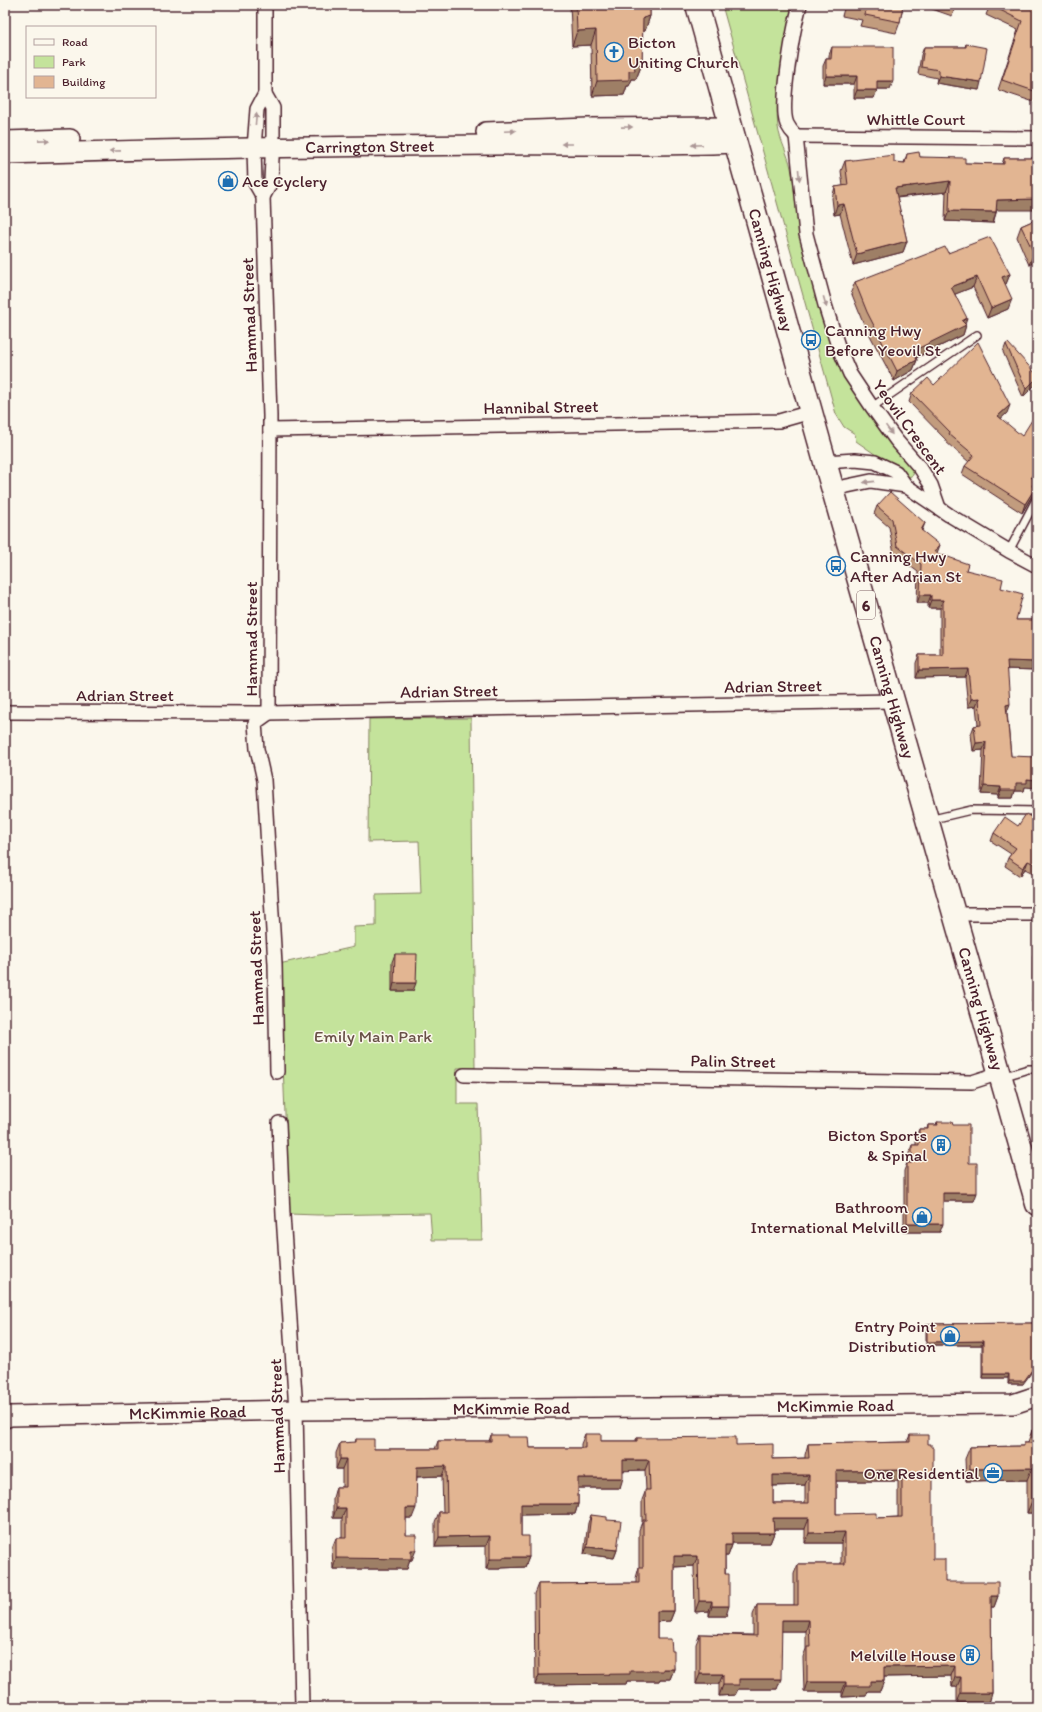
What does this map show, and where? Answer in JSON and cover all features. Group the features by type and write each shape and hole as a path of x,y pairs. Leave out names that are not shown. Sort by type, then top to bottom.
{"highway":[{"name":"Canning Highway","path":"697,5 810,412 1037,1204"}],"main road":[{"name":"Carrington Street","path":"5,141 690,146 733,135"},
{"name":"Carrington Street","path":"5,154 254,142"},
{"name":"McKimmie Road","path":"7,1417 296,1410 1013,1404 1037,1396"},
{"name":"McKimmie Road","path":"1013,1404 1037,1412"}],"street":[{"name":"Hammad Street","path":"262,198 271,182 273,142 272,108 265,94 265,5"},
{"path":"796,136 787,124 784,110 787,75 800,5"},
{"name":"Hammad Street","path":"265,94 257,109 254,142 254,183 262,198 270,430 269,713 255,723 257,749 264,780 274,964 277,1072"},
{"name":"Whittle Court","path":"796,136 1037,138"},
{"name":"Yeovil Crescent","path":"796,136 806,234 838,346 850,374 872,407 896,440 921,469 931,485 939,508"},
{"name":"Hannibal Street","path":"270,430 779,421 810,412"},
{"name":"Yeovil Crescent","path":"825,462 855,460 875,462 896,472 906,486 1009,552 1037,566"},
{"name":"Yeovil Crescent","path":"832,489 871,481 906,486"},
{"name":"Adrian Street","path":"5,712 269,713 893,702"},
{"path":"954,914 1037,914"},
{"name":"Palin Street","path":"464,1075 972,1082 1000,1075"},
{"name":"Hammad Street","path":"279,1123 283,1215 296,1410 302,1707"}],"lane":[{"path":"872,407 977,335"},
{"path":"1009,552 1037,498"},
{"path":"927,821 971,810 1037,811"},
{"path":"1000,1075 1028,1069 1037,1070"}],"green space":[{"path":"722,5 792,5 779,87 777,121 780,137 791,168 813,287 840,368 864,407 914,470 913,475 909,477 856,441 855,434 844,427 836,414"},
{"name":"Emily Main Park","path":"471,718 475,1068 457,1068 457,1104 478,1104 482,1240 432,1240 430,1213 318,1215 289,1214 279,964 354,947 354,927 376,926 376,895 421,894 419,841 368,842 369,719"}],"building":[{"name":"Bicton Uniting Church","path":"576,5 650,5 650,16 643,18 642,64 634,64 635,71 629,71 629,80 597,81 596,30 577,31"},
{"path":"847,5 903,5 900,22 865,15 866,9"},
{"path":"990,5 1037,5 1037,92 1002,80 1022,21"},
{"path":"966,44 987,48 981,82 939,76 939,70 921,67 924,47 966,47"},
{"path":"832,47 893,47 893,81 877,81 877,90 857,90 857,76 826,76 826,59 831,59"},
{"path":"919,152 920,157 965,158 965,163 1004,164 1004,158 1037,158 1037,199 997,200 996,212 949,211 950,181 895,188 907,241 857,254 844,204 837,205 835,187 848,185 845,161 894,155 894,162 905,163 907,154"},
{"path":"1037,219 1037,252 1034,253 1021,226"},
{"path":"990,237 1010,274 1002,277 1012,299 991,308 977,277 951,287 967,318 962,321 966,325 913,351 917,360 897,371 867,312 855,282 945,247 948,253"},
{"path":"978,342 1010,405 998,416 1022,436 1037,412 1037,468 1031,477 1036,480 1032,486 1035,488 1025,504 965,466 974,455 949,434 950,432 912,393 928,378 934,385"},
{"path":"1008,343 1037,375 1037,378 1026,389 1006,344"},
{"path":"890,492 925,523 921,530 940,545 934,552 968,564 966,570 1003,579 1001,588 1023,594 1016,620 1037,620 1037,662 1007,661 1010,704 1006,705 1011,756 1037,757 1037,780 1027,779 1027,783 1016,783 1016,790 1001,790 1001,787 984,786 986,742 976,743 974,726 981,725 979,698 971,699 968,669 919,670 919,655 943,655 943,600 931,600 931,595 920,595 921,564 897,546 892,519 877,506"},
{"path":"1026,814 1037,821 1037,865 1028,861 1023,868 1008,858 1016,848 994,833 1005,817 1018,826"},
{"path":"1036,947 1037,993 1035,993"},
{"path":"395,954 417,954 416,983 394,983"},
{"path":"937,1122 952,1122 953,1125 969,1125 969,1163 977,1163 977,1193 943,1193 943,1224 907,1224 907,1163 912,1163 912,1145 919,1145 919,1129 928,1129 928,1125 938,1125"},
{"path":"1033,1323 1037,1338 1037,1363 1024,1381 1009,1381 1009,1374 983,1374 983,1341 927,1342 927,1324"},
{"path":"1032,1430 1037,1430 1037,1501 1032,1501 1032,1468 970,1469 970,1447 1024,1446 1024,1443 1033,1443"},
{"path":"585,1434 601,1434 601,1441 637,1441 637,1438 736,1437 736,1445 773,1444 773,1459 809,1458 808,1444 910,1442 910,1435 928,1435 928,1444 931,1444 931,1447 933,1447 933,1559 945,1559 945,1582 998,1582 998,1596 991,1596 992,1693 961,1693 961,1677 955,1677 955,1666 884,1667 884,1681 870,1681 870,1686 846,1686 846,1682 807,1682 807,1647 810,1647 809,1620 782,1620 781,1679 739,1679 739,1685 723,1685 723,1674 700,1674 700,1634 757,1636 757,1605 798,1605 798,1564 845,1564 845,1532 809,1533 809,1518 773,1518 774,1533 732,1533 732,1545 725,1545 725,1574 729,1574 729,1606 712,1606 712,1601 699,1601 698,1556 674,1556 674,1611 657,1611 657,1639 671,1639 672,1651 674,1651 674,1669 663,1669 663,1671 630,1671 630,1674 539,1675 538,1584 639,1583 639,1567 643,1567 643,1520 646,1520 645,1490 650,1490 649,1460 623,1460 623,1478 578,1478 578,1504 521,1504 521,1536 529,1536 529,1557 503,1557 503,1559 490,1559 490,1536 439,1537 439,1512 447,1512 446,1466 417,1467 416,1508 406,1508 406,1535 416,1535 416,1550 411,1550 411,1559 336,1558 336,1538 346,1538 346,1508 336,1508 336,1487 346,1487 346,1459 340,1459 340,1443 356,1442 356,1439 374,1439 374,1449 438,1449 438,1441 491,1441 491,1435 507,1435 507,1437 529,1437 530,1448 585,1448","holes":["902,1470 902,1517 876,1518 876,1513 836,1514 836,1471","773,1475 809,1475 809,1503 773,1503"]},
{"path":"591,1515 607,1517 607,1520 621,1521 617,1550 587,1547"}],"place":[{"name":"Bicton Uniting Church","path":"614,52"},
{"name":"Ace Cyclery","path":"228,181"},
{"name":"Canning Hwy Before Yeovil St","path":"811,340"},
{"name":"Canning Hwy After Adrian St","path":"836,566"},
{"name":"Bicton Sports & Spinal","path":"941,1145"},
{"name":"Bathroom International Melville","path":"922,1217"},
{"name":"Entry Point Distribution","path":"950,1336"},
{"name":"One Residential","path":"993,1473"},
{"name":"Melville House","path":"970,1655"}]}
